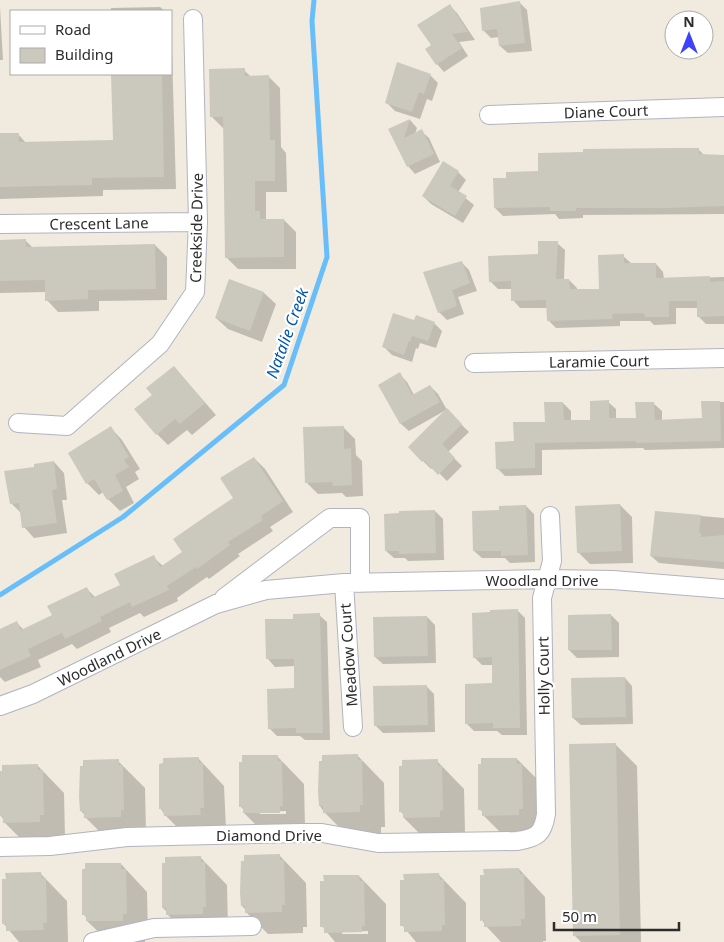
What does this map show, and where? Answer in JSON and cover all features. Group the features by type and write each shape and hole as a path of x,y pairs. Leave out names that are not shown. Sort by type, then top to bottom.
{"street":[{"name":"Creekside Drive","path":"18,423 67,426 160,344 195,292 198,222 193,19"},
{"name":"Diane Court","path":"489,114 724,108"},
{"name":"Crescent Lane","path":"0,224 198,222"},
{"name":"Laramie Court","path":"474,364 724,358"},
{"name":"Holly Court","path":"537,836 544,826 546,814 542,598 552,561 550,516"},
{"name":"Woodland Drive","path":"216,604 330,518 360,518 352,583"},
{"name":"Woodland Drive","path":"0,706 33,694 216,604 266,590 352,583 548,579 613,580 724,588"},
{"name":"Meadow Court","path":"352,583 353,727"},
{"name":"Diamond Drive","path":"0,847 50,846 127,837 293,833 322,833 378,843 517,841 537,836"},
{"path":"93,942 154,928 252,926"}],"building":[{"path":"520,1 525,43 499,46 497,29 482,31 480,8"},
{"path":"450,4 468,32 452,34 462,48 436,65 425,49 431,45 417,25"},
{"path":"397,62 431,74 424,94 419,92 412,112 385,103"},
{"path":"245,68 245,76 269,75 270,140 275,140 275,181 255,181 255,211 260,211 260,219 284,219 284,257 225,258 223,117 210,117 209,69"},
{"path":"111,75 162,75 164,177 92,178 92,185 0,187 0,133 19,133 19,142 113,140"},
{"path":"410,119 404,138 422,129 434,154 407,167 388,129"},
{"path":"699,148 699,154 724,155 724,206 576,208 576,211 550,211 550,207 494,208 493,178 506,178 506,172 538,171 538,153 583,152 583,149"},
{"path":"443,161 459,171 450,186 467,196 455,216 422,196"},
{"path":"26,239 26,247 155,244 156,289 88,290 88,299 45,301 45,280 0,281 0,240"},
{"path":"538,241 558,241 556,279 569,279 570,289 599,289 598,255 624,254 624,263 656,263 656,278 710,276 710,282 724,281 724,316 697,317 697,301 669,301 669,317 645,317 644,313 612,314 613,319 547,321 546,300 511,301 511,281 489,282 488,256 538,254"},
{"path":"462,261 470,283 452,290 457,306 438,313 423,272"},
{"path":"229,279 264,292 250,331 215,318"},
{"path":"393,313 414,320 416,315 435,322 428,341 412,336 404,355 382,347"},
{"path":"174,366 205,403 180,424 175,419 156,435 134,409 152,395 146,388"},
{"path":"400,372 412,395 430,385 440,402 400,424 378,385"},
{"path":"609,400 609,418 636,418 635,402 654,402 655,420 702,418 701,401 720,401 721,441 535,443 535,468 496,469 495,442 514,441 513,422 545,422 544,402 563,402 564,420 590,420 590,401"},
{"path":"447,408 462,424 442,444 455,458 438,475 408,447"},
{"path":"111,426 129,457 124,460 129,467 115,475 123,491 107,500 94,479 86,484 68,453"},
{"path":"344,426 344,449 351,448 352,485 333,486 332,482 305,483 303,427"},
{"path":"254,457 283,501 261,516 263,520 228,542 230,545 197,569 196,567 167,586 169,590 132,607 130,602 100,617 102,621 65,639 62,633 28,649 31,656 0,670 0,629 17,621 21,630 52,615 47,606 87,587 92,598 120,585 114,574 154,555 160,567 182,552 173,539 233,498 220,478"},
{"path":"54,461 57,489 52,490 57,523 22,528 19,503 10,504 4,471 34,467 34,464"},
{"path":"620,504 622,551 577,553 575,506"},
{"path":"526,505 528,555 501,556 501,551 473,551 472,511 499,510 499,506"},
{"path":"435,510 436,553 399,554 399,551 385,551 384,514 399,513 399,511"},
{"path":"655,511 701,515 699,533 701,533 701,537 724,535 724,562 650,556"},
{"path":"518,609 520,728 493,728 493,723 465,724 465,684 492,683 492,657 473,658 472,613"},
{"path":"320,613 323,733 296,733 296,728 268,729 267,689 294,688 294,659 266,659 265,619 293,619 293,614"},
{"path":"611,614 612,650 568,650 568,615"},
{"path":"427,616 428,656 374,657 373,617"},
{"path":"625,677 626,717 572,718 571,678"},
{"path":"427,685 428,725 374,726 373,686"},
{"path":"616,743 620,935 573,936 569,744"},
{"path":"358,754 358,760 362,760 363,805 360,805 360,812 323,813 323,806 319,806 318,792 319,761 322,761 322,755"},
{"path":"242,755 278,755 278,761 282,761 283,806 280,806 280,813 243,813 243,807 239,807 239,762 242,762"},
{"path":"199,757 199,763 203,763 204,808 200,808 201,815 164,816 163,809 159,809 159,764 163,763 163,758"},
{"path":"481,758 517,758 517,764 522,763 523,809 519,809 519,815 482,816 482,810 478,810 478,764 481,764"},
{"path":"119,759 119,765 123,765 124,810 121,810 121,817 84,818 84,811 80,811 79,797 80,766 83,766 83,760"},
{"path":"438,759 438,766 442,765 443,810 440,811 440,817 403,818 403,812 399,812 399,766 402,766 402,760"},
{"path":"38,764 38,770 43,770 44,815 40,815 40,822 3,823 3,816 0,816 0,771 2,771 2,765"},
{"path":"280,854 280,860 284,860 285,905 282,905 282,912 245,913 245,906 241,906 240,892 241,861 244,861 244,855"},
{"path":"201,856 201,862 205,862 206,907 203,907 203,914 166,915 166,908 162,908 162,863 165,863 165,857"},
{"path":"85,863 121,863 121,869 126,869 127,914 123,914 123,921 86,921 86,915 82,915 82,869 85,869"},
{"path":"519,868 520,874 524,874 525,919 521,919 521,926 484,927 484,920 480,921 480,875 484,875 483,869"},
{"path":"41,872 42,878 46,878 47,923 43,923 44,930 6,931 6,924 2,924 2,879 6,879 5,873"},
{"path":"439,873 440,880 444,879 445,925 442,925 442,931 404,932 404,926 400,926 400,880 404,880 403,874"},
{"path":"323,875 359,875 360,881 364,881 365,926 362,926 362,932 324,933 324,927 320,927 320,881 324,881"}],"waterway":[{"name":"Natalie Creek","path":"0,595 123,517 284,385 327,257 312,21 314,0"}]}
